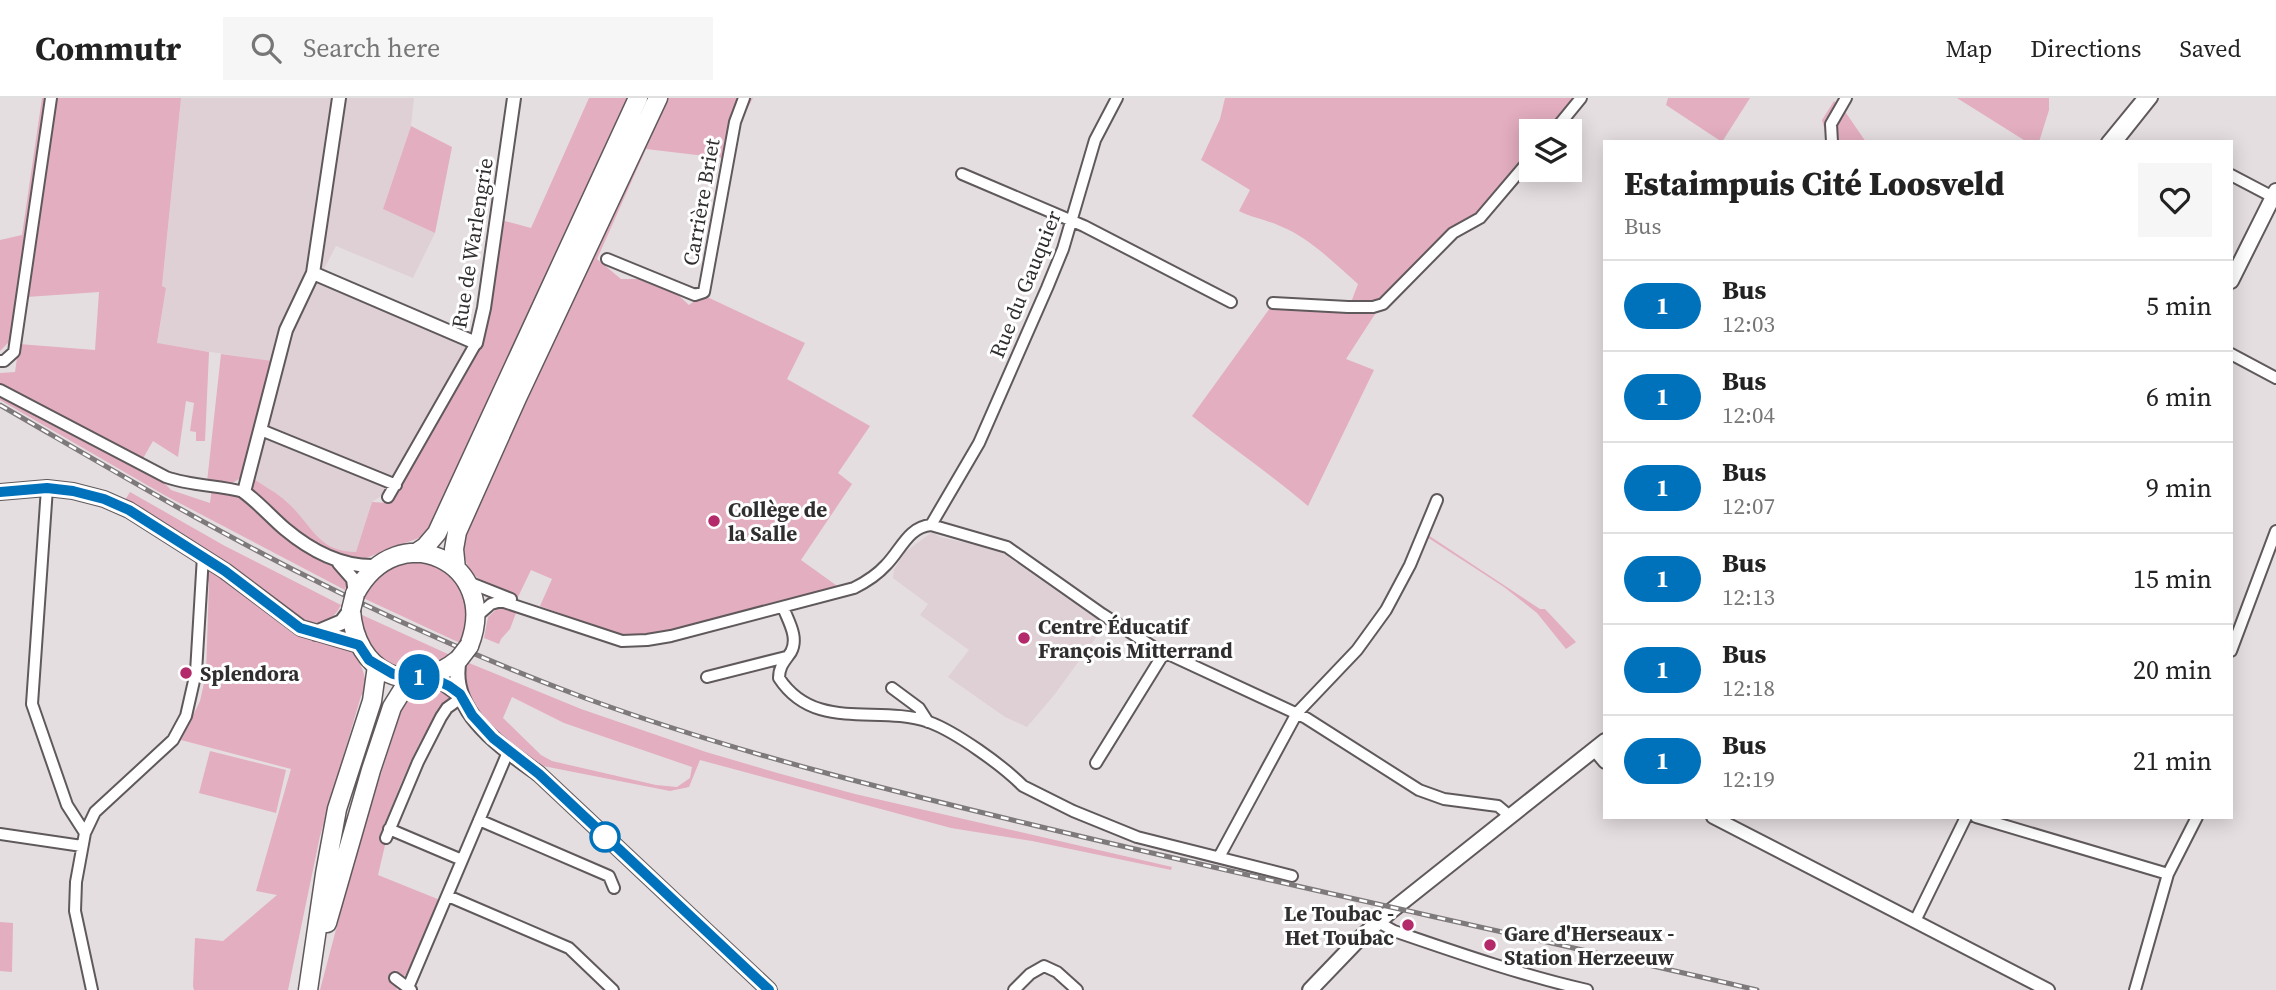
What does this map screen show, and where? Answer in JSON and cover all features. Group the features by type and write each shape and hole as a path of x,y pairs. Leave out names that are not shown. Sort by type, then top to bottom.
{"highway":[{"path":"461,575 438,557 416,553 387,558 364,577 353,602 352,629 359,645 377,666 393,674 419,677 443,670 464,652 474,631 474,598 461,575 454,549 457,532 579,245 638,98"},
{"path":"416,553 437,533 579,245 658,98"},
{"path":"309,985 337,809 372,701 377,666"},
{"path":"309,985 392,707 419,677"}],"main road":[{"path":"2233,271 2274,194"},
{"path":"0,492 47,488 104,499 129,510 203,556 262,597 300,628 359,645"},
{"path":"316,633 342,622 353,602"},
{"path":"461,696 456,672 464,652"},
{"path":"419,677 449,686 461,696 482,728 508,752 539,774 769,990"},
{"path":"1310,990 1378,922 1600,745"}],"street":[{"path":"0,361 4,361 14,352 51,98"},
{"path":"244,492 286,330 313,273 340,98"},
{"name":"Rue de Warlengrie","path":"388,497 475,342 484,308 514,98"},
{"name":"Carrière Briet","path":"607,259 695,295 704,292 735,122 744,98"},
{"name":"Rue du Gauquier","path":"931,525 979,443 1059,259 1095,140 1117,98"},
{"path":"1564,119 1581,98"},
{"path":"1832,140 1831,124 1846,98"},
{"path":"2109,140 2143,98"},
{"path":"2119,140 2152,98"},
{"path":"1273,303 1360,307 1383,304 1452,233 1480,218 1519,172"},
{"path":"962,174 1072,221 1231,302"},
{"path":"2233,176 2274,194"},
{"path":"313,273 475,342"},
{"path":"2233,355 2276,378"},
{"path":"0,390 166,477 183,483 244,492 308,546 336,560 375,566"},
{"path":"261,430 396,485"},
{"path":"47,488 32,704 67,805 85,833"},
{"path":"1219,857 1297,713 1349,659 1378,624 1410,565 1437,500"},
{"path":"476,617 491,604 500,601 622,640 667,638 860,585 887,564 913,531 921,526 931,525 1007,547 1123,628 1164,653 1297,713 1419,790 1444,799 1498,806 1511,817"},
{"path":"2233,646 2276,531"},
{"path":"92,990 75,911 76,882 85,833 95,813 173,740 186,716 196,672 203,556"},
{"path":"336,560 353,579 353,602"},
{"path":"461,575 519,605"},
{"path":"783,607 793,633 794,644 780,666 779,678 810,706 845,714 915,718 928,722 966,744 1012,775 1023,786 1052,801 1136,836 1292,876"},
{"path":"1096,764 1164,653"},
{"path":"708,677 786,657"},
{"path":"892,688 919,708 928,722"},
{"path":"461,696 441,717 418,762 388,834 462,860"},
{"path":"395,978 409,989 508,752"},
{"path":"1717,819 2048,990"},
{"path":"1915,921 1965,819"},
{"path":"1983,819 2168,874"},
{"path":"2135,990 2168,874 2196,819"},
{"path":"478,820 610,876 614,888"},
{"path":"0,834 82,846"},
{"path":"448,896 569,948 613,990"},
{"path":"1378,922 1502,968 1587,990"},
{"path":"1014,990 1030,974 1044,966 1057,972 1077,990"}],"shaded area":[{"path":"42,98 46,98 10,341 0,351 0,240 22,235"},
{"path":"57,98 181,98 162,286 166,288 157,343 209,352 205,441 196,441 196,432 190,431 194,403 186,401 178,457 153,441 141,462 0,388 0,373 15,372 19,344 95,350 99,292 27,297"},
{"path":"181,98 414,98 411,126 383,209 435,233 413,278 336,246 323,271 465,343 467,351 389,491 372,502 356,552 342,552 318,539 287,501 254,479 285,363 157,344 166,288 162,287"},
{"path":"589,98 632,98 440,504 442,508 432,527 416,539 356,560 346,559 313,542 255,492 252,486 254,479 286,501 323,542 343,551 356,552 372,502 388,503 473,357 501,220 531,228"},
{"path":"663,98 753,98 739,124 731,159 646,149 597,259 621,279 645,279 678,295 689,305 703,295 805,343 787,379 870,426 838,473 852,484 801,560 840,588 648,635 628,635 607,631 540,606 552,579 531,570 518,597 482,581 469,569 464,548 461,547 463,535 583,278"},
{"path":"1225,98 1574,98 1556,119 1519,119 1519,162 1473,218 1456,225 1383,302 1350,305 1358,284 1301,237 1239,211 1250,190 1201,160 1220,119"},
{"path":"1668,98 1750,98 1723,140 1719,140 1666,105"},
{"path":"1957,98 2049,98 2049,110 2040,140 2024,140"},
{"path":"1834,101 1865,140 1827,140 1822,120"},
{"path":"411,126 452,147 435,233 383,209"},
{"path":"1270,308 1377,311 1346,359 1374,370 1308,506 1192,416"},
{"path":"221,354 272,361 244,476 231,484 207,482"},
{"path":"0,393 144,470 171,490 210,503 212,488 242,497 334,564 334,568 347,583 345,590 166,496 0,400"},
{"path":"130,492 225,546 341,605 327,621 317,624 305,622 239,571 125,500"},
{"name":"Centre Éducatif François Mitterrand","path":"932,532 940,537 998,550 1105,625 1055,694 1027,727 1005,717 948,677 969,650 920,615 928,604 893,578 894,570 904,553"},
{"path":"1428,535 1540,609 1545,609 1576,642 1566,649 1537,613 1504,587 1427,537"},
{"path":"417,561 443,571 461,590 467,615 460,643 363,598 378,576 391,568"},
{"path":"208,570 243,592 297,635 350,650 360,664 365,679 366,690 361,696 320,836 288,990 194,990 193,986 195,938 223,941 277,895 256,891 291,769 181,740 200,701 206,674 209,583 205,573"},
{"path":"498,608 511,609 516,613 510,629 499,644 484,638 488,617"},
{"path":"360,614 450,655 439,662 414,669 390,664 371,648 363,633"},
{"path":"469,663 581,709 706,752 781,774 855,794 1172,867 1171,870 1032,841 951,828 700,760 689,787 670,791 538,765 514,749 515,746 477,709 469,698 465,674","holes":["512,697 564,723 692,767 690,778 677,787 656,785 552,761 541,755 503,718"]},
{"path":"427,686 442,689 453,698 430,725 402,782 379,837 386,841 378,875 440,900 407,975 403,976 396,970 388,979 396,985 397,990 320,990 360,839 406,696"},
{"path":"210,751 286,770 276,813 199,793"},
{"path":"0,922 13,923 12,972 0,971"}],"railway":[{"path":"0,405 183,510 329,588 474,654 643,718 818,771 995,816 1757,990"}],"bus line":[{"name":"1","path":"0,492 47,488 104,499 129,510 225,571 300,628 359,645 369,660 384,671 401,677 428,676 449,686 460,694 482,728 508,752 539,774 769,990"}],"place":[{"name":"Collège de la Salle","path":"714,521"},
{"name":"Centre Éducatif François Mitterrand","path":"1024,638"},
{"name":"Splendora","path":"186,673"},
{"name":"Le Toubac - Het Toubac","path":"1408,925"},
{"name":"Gare d'Herseaux - Station Herzeeuw","path":"1490,945"}]}
